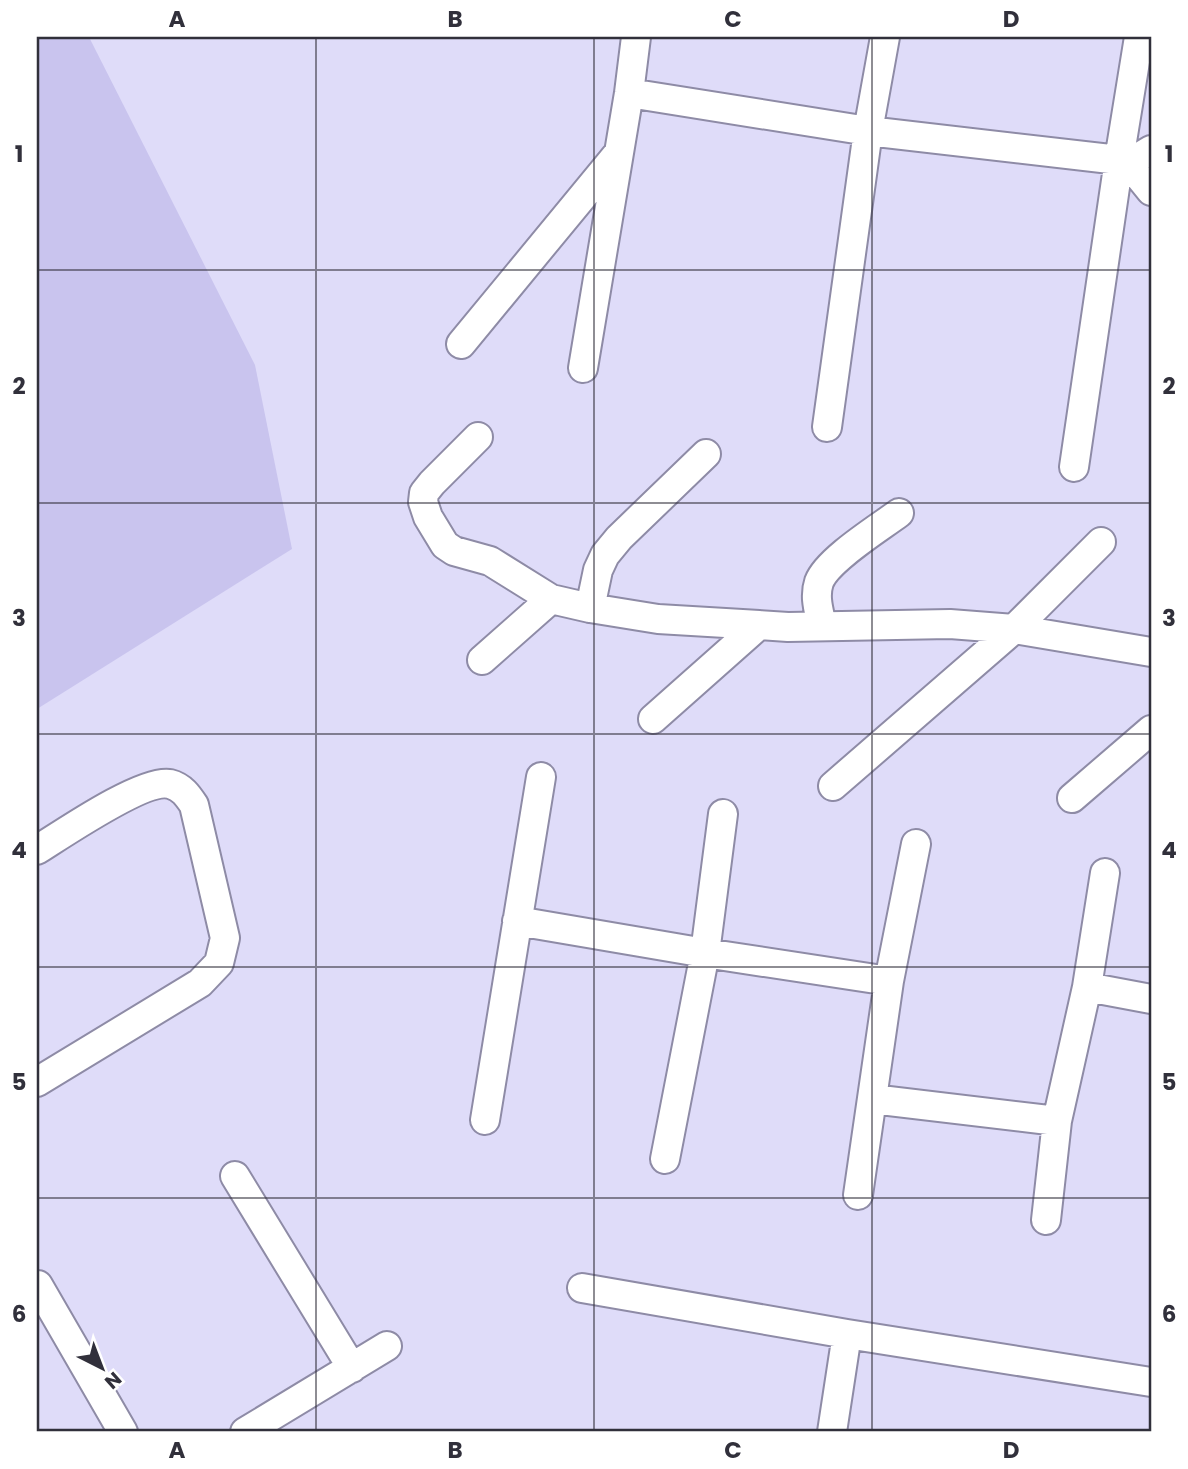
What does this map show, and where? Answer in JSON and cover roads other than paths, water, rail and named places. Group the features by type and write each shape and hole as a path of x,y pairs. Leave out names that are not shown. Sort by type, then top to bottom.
{"street":[{"path":"583,368 636,37"},
{"path":"827,427 868,131 885,37"},
{"path":"1074,467 1139,37"},
{"path":"629,93 868,131 1119,160 1141,156 1151,150"},
{"path":"461,344 618,154"},
{"path":"1119,160 1138,175 1151,191"},
{"path":"478,438 424,493 423,502 428,517 445,545 454,551 490,561 551,599 658,619 758,625 950,624 1014,629 1151,652"},
{"path":"590,608 598,570 605,555 619,538 706,454"},
{"path":"822,626 817,600 819,582 825,570 899,513"},
{"path":"833,786 1014,629 1101,542"},
{"path":"482,660 551,599"},
{"path":"653,719 758,625"},
{"path":"1072,798 1151,730"},
{"path":"485,1120 541,777"},
{"path":"37,850 107,807 156,784 169,784 185,791 194,805 225,938 219,963 200,983 37,1082"},
{"path":"665,1159 705,953 723,814"},
{"path":"858,1195 889,981 916,844"},
{"path":"1046,1220 1058,1121 1087,987 1105,873"},
{"path":"517,921 889,981"},
{"path":"1087,987 1151,999"},
{"path":"872,1099 1058,1121"},
{"path":"235,1176 352,1368"},
{"path":"38,1285 123,1432"},
{"path":"582,1288 847,1334 1151,1382"},
{"path":"832,1432 847,1334"},
{"path":"264,1428 387,1346"}]}
